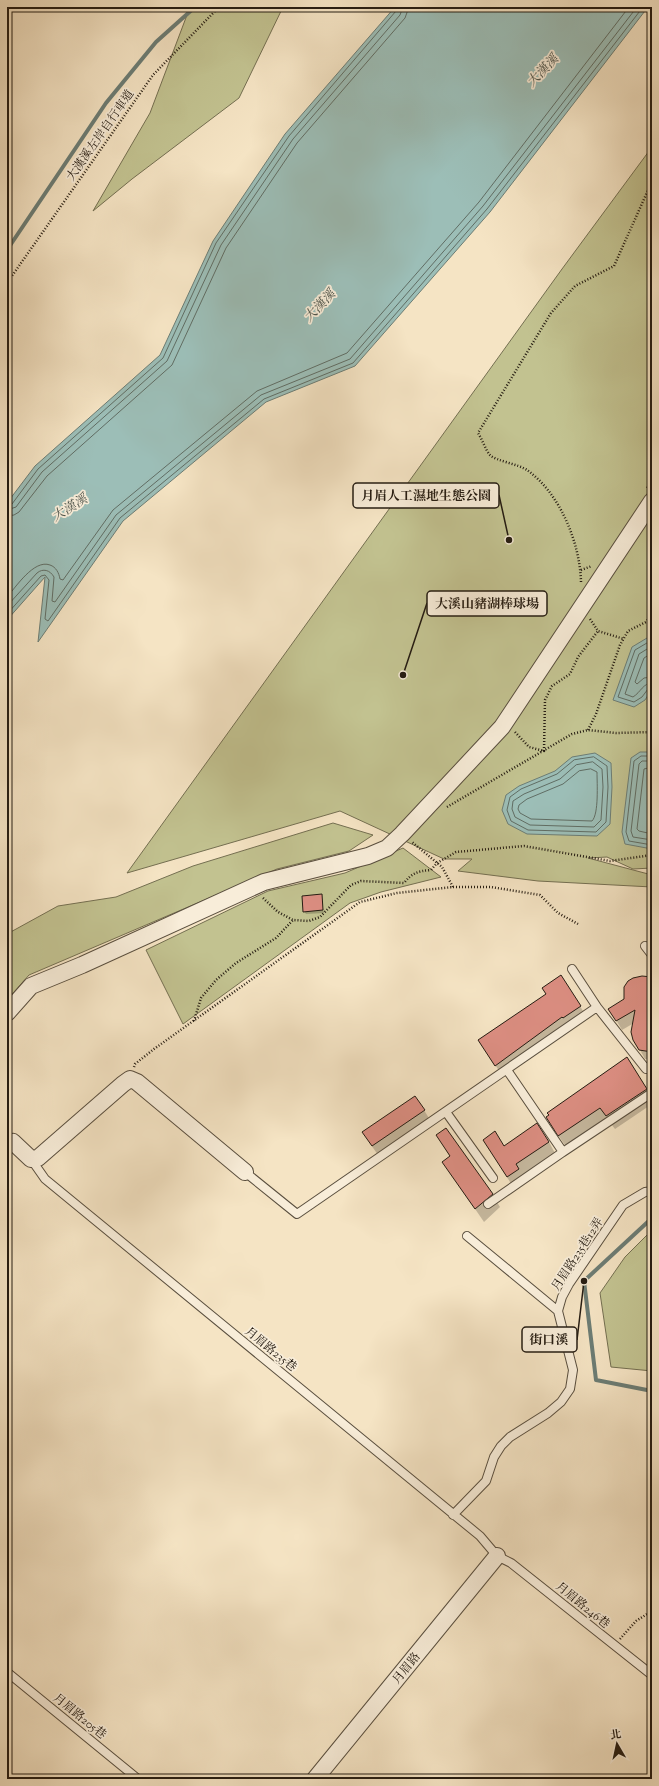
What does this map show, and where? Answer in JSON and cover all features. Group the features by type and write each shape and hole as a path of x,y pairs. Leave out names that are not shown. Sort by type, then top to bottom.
{"street":[{"path":"7,1013 31,986 82,965 264,882 368,856 387,848 402,834 506,722 652,501"},
{"path":"7,1145 13,1142 31,1159 38,1158 130,1079 137,1082 245,1172"},
{"name":"月眉路","path":"315,1779 497,1556"}],"lane":[{"path":"645,946 652,955"},
{"path":"572,969 597,1007 646,1069 652,1064"},
{"path":"245,1172 297,1214 597,1007"},
{"path":"507,1070 563,1152"},
{"path":"488,1204 650,1094"},
{"path":"446,1112 493,1178"},
{"name":"月眉路235巷","path":"31,1159 45,1179 480,1536 497,1556"},
{"name":"月眉路235巷12弄","path":"453,1515 486,1481 494,1457 501,1446 510,1437 548,1413 561,1402 570,1389 573,1370 558,1311 562,1296 624,1205 645,1192 652,1191"},
{"path":"467,1236 558,1311"},
{"name":"月眉路246巷","path":"497,1556 511,1562 652,1675"},
{"name":"月眉路205巷","path":"7,1672 138,1779"}],"path":[{"name":"大漢溪左岸自行車道","path":"7,283 153,75 220,7"},
{"path":"581,570 570,528 552,494 526,470 490,455 478,433 551,313 575,286 614,266 649,188 652,186"},
{"path":"582,607 598,631 624,639"},
{"path":"588,730 596,714 628,631 646,622 652,614"},
{"path":"544,751 545,700 552,686 570,674 578,657 598,631"},
{"path":"506,722 530,747 544,751"},
{"path":"443,810 572,734 588,730 616,733 652,732"},
{"path":"402,834 442,867 453,886"},
{"path":"245,891 265,899 278,912 293,920 309,921 320,917 351,885 361,881 404,883 411,874 431,870 437,863 456,852 524,846 610,861 652,855"},
{"path":"130,1079 135,1064 360,902 397,892 453,886 492,887 540,895 558,913 578,924"},
{"path":"194,1022 201,998 216,980 236,963 276,938 293,920"},
{"path":"614,1645 636,1621 652,1611"}],"green space":[{"path":"190,7 283,7 239,98 132,179 93,211 150,113"},
{"path":"652,147 652,868 633,869 607,857 588,858 652,875 652,887 538,881 458,871 472,859 444,859 340,811 127,873 562,269"},
{"path":"333,823 373,835 349,851 277,869 29,975 7,1000 7,934 58,906 116,897 193,866"},
{"path":"403,848 441,877 381,892 350,903 183,1024 146,950 268,891 345,873"},
{"path":"652,1230 652,1371 611,1367 600,1293 625,1257"}],"water":[{"name":"大漢溪","path":"395,7 648,7 490,212 355,366 266,402 123,521 38,642 45,577 7,620 7,503 35,466 160,355 213,241 285,134"},
{"path":"652,635 652,689 645,700 634,707 613,700 632,647"},
{"path":"640,752 652,752 652,849 625,844 622,832 631,758"},
{"path":"595,753 611,763 612,787 610,824 597,836 527,834 508,824 502,810 506,795 519,786 555,771 572,757"}],"building":[{"path":"322,894 323,910 303,912 302,896"},
{"path":"561,975 581,1006 563,1018 562,1017 495,1066 478,1040 546,994 542,988"},
{"path":"642,976 652,977 652,1052 639,1050 633,1040 631,1032 635,1010 616,1021 608,1009 624,999 624,987 628,981"},
{"path":"627,1057 647,1089 606,1116 600,1108 558,1136 546,1117 549,1115 547,1113"},
{"path":"415,1096 425,1110 372,1146 362,1132"},
{"path":"537,1123 549,1142 516,1164 519,1169 507,1177 483,1140 495,1131 504,1146"},
{"path":"446,1128 493,1194 475,1209 442,1162 450,1156 436,1135"}],"waterway":[{"path":"7,250 106,103 156,42 195,7"},
{"path":"652,1218 584,1281 596,1380 652,1391"}],"place":[{"name":"月眉人工濕地生態公園","path":"509,540"},
{"name":"大溪山豬湖棒球場","path":"403,675"},
{"name":"街口溪","path":"584,1281"}]}
